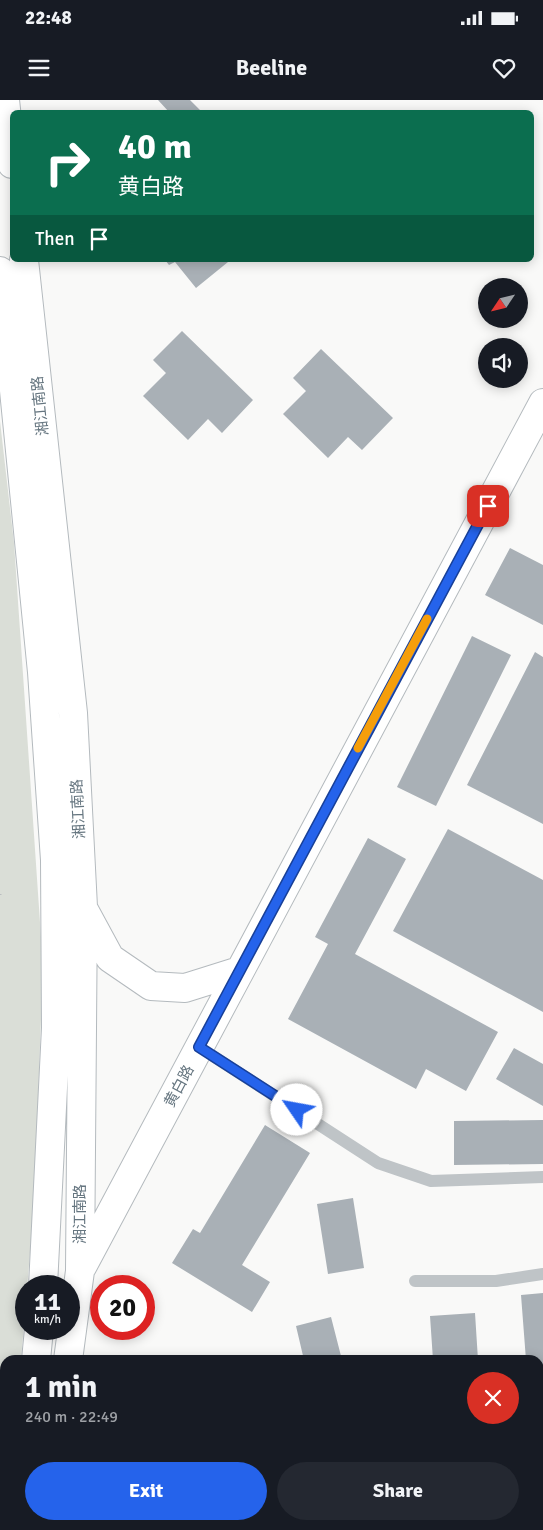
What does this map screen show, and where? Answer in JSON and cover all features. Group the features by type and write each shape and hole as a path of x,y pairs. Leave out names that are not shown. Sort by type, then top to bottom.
{"main road":[{"path":"5,100 10,146"},
{"name":"湘江南路","path":"24,262 73,713 83,907 70,1275"},
{"name":"湘江南路","path":"0,270 10,350 42,672 55,860 56,1028 44,1275"},
{"name":"黄白路","path":"72,1275 199,1047 543,403"},
{"path":"83,907 110,958 151,986 185,988 239,971"},
{"path":"36,1355 38,1340"},
{"name":"湘江南路","path":"68,1340 68,1355"}],"lane":[{"path":"199,1047 378,1163 431,1181 543,1177"},
{"path":"415,1281 496,1281 543,1274"}],"shaded area":[{"path":"0,421 14,543 43,966 34,1205 28,1275 15,1275 15,1340 23,1340 21,1355 0,1355"}],"building":[{"path":"158,100 190,100 200,110 167,110"},
{"path":"175,262 228,262 196,288"},
{"path":"182,331 253,400 222,433 208,419 188,440 143,396 166,373 153,360"},
{"path":"321,349 393,418 362,450 348,437 328,458 283,414 306,391 293,378"},
{"path":"510,548 543,565 543,625 485,595"},
{"path":"472,636 511,655 436,806 397,787"},
{"path":"535,652 543,657 543,824 467,785"},
{"path":"448,829 543,880 543,1012 393,931"},
{"path":"368,838 406,859 355,954 498,1032 466,1091 426,1069 416,1089 288,1019 328,944 315,937"},
{"path":"514,1048 543,1064 543,1106 496,1079"},
{"path":"543,1120 543,1164 454,1165 454,1121"},
{"path":"265,1125 310,1153 242,1265 270,1282 252,1312 172,1263 193,1229 200,1233"},
{"path":"353,1198 364,1268 328,1274 317,1204"},
{"path":"543,1293 543,1355 526,1355 521,1295"},
{"path":"475,1313 478,1355 433,1355 430,1316"},
{"path":"331,1317 341,1355 303,1355 296,1326"}],"slow traffic":[{"path":"358,748 427,619"}],"route":[{"path":"297,1110 199,1047 488,506"}]}
